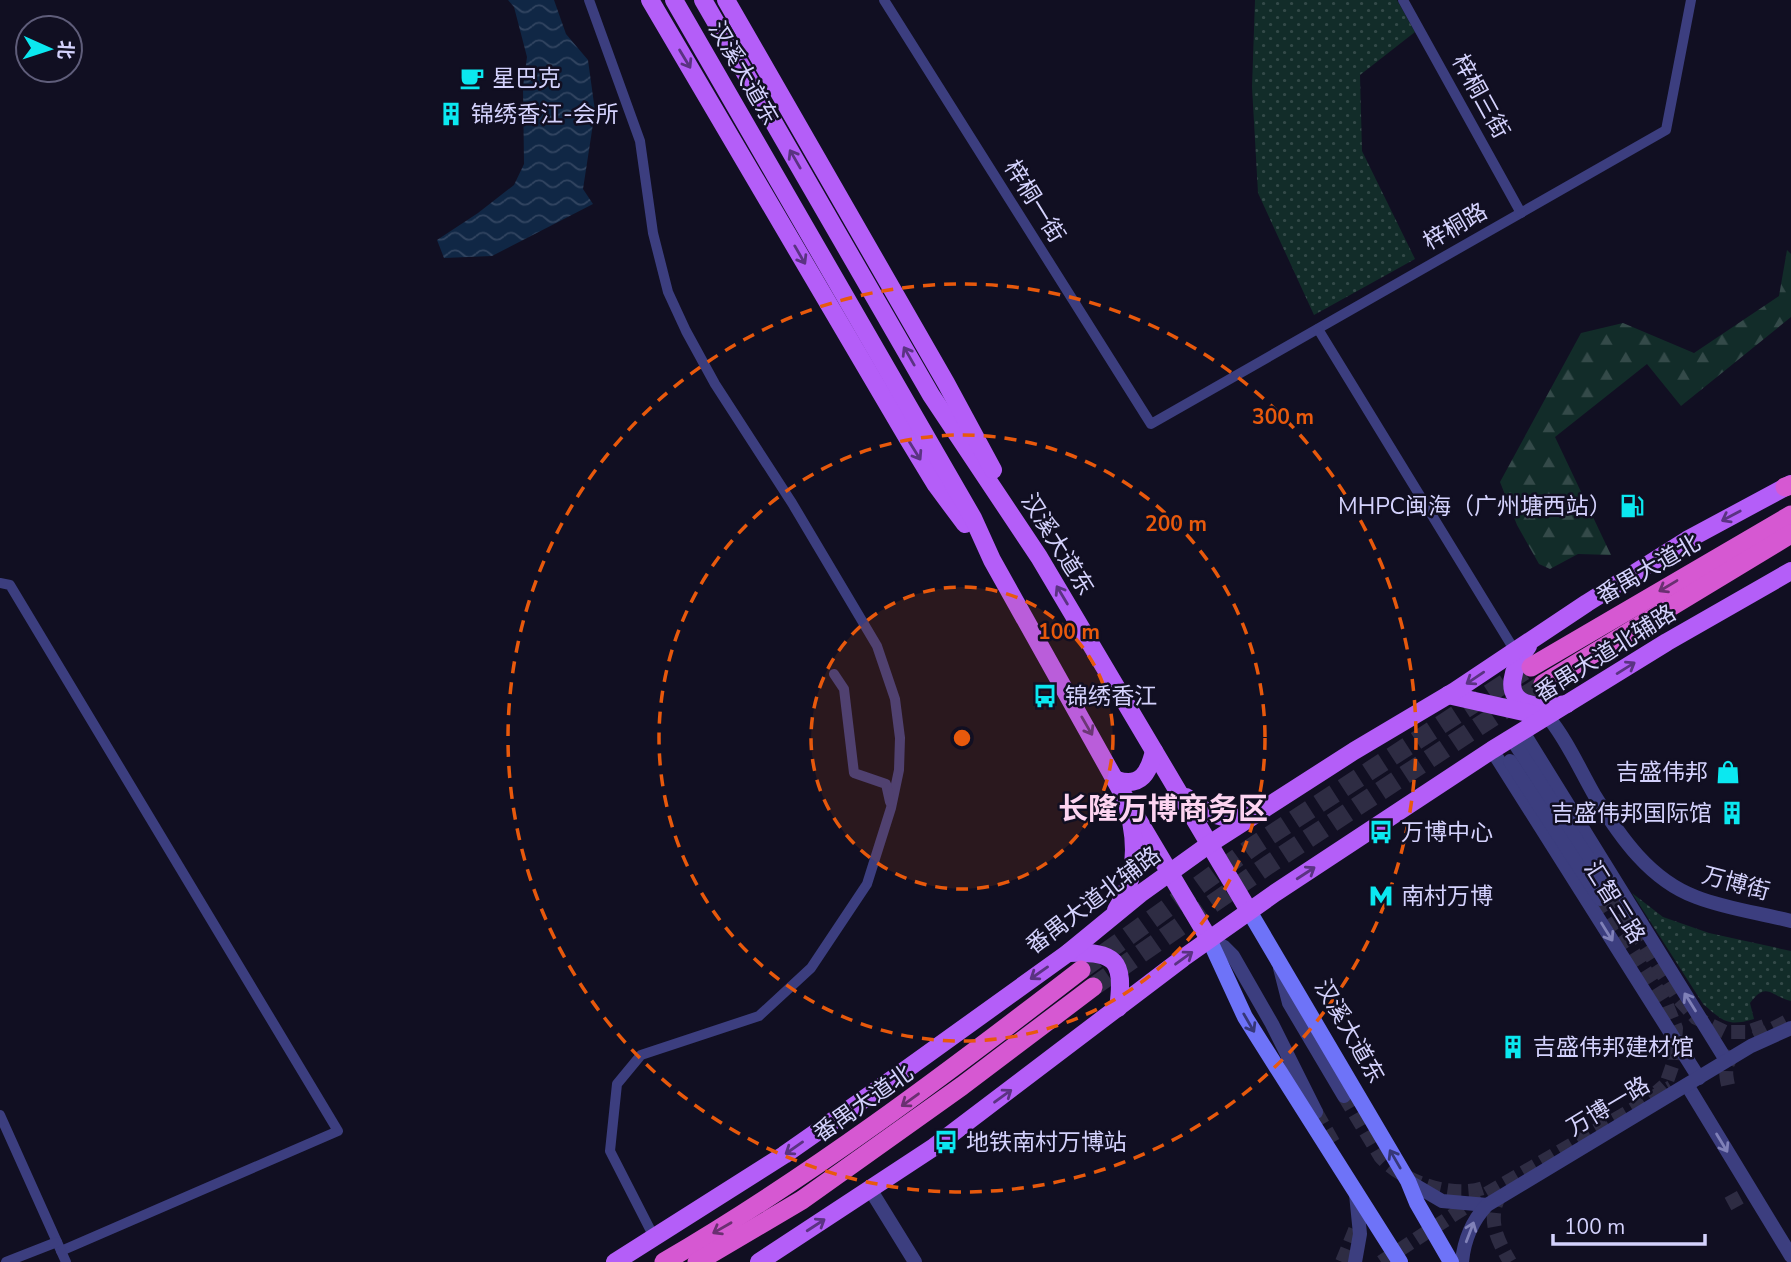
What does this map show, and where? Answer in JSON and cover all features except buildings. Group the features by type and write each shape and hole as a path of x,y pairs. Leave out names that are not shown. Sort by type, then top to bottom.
{"highway":[{"name":"番禺大道北","path":"1531,667 1791,515"},
{"name":"番禺大道北","path":"1543,684 1791,534"},
{"name":"番禺大道北","path":"664,1262 736,1220 1087,979 962,1086 802,1200 697,1262"}],"main road":[{"path":"650,0 915,451 936,485 992,560"},
{"name":"汉溪大道东","path":"674,0 966,506 992,560 1209,939 1245,1017 1400,1262"},
{"name":"汉溪大道东","path":"703,0 931,394 1039,557 1210,843 1408,1181 1417,1203 1451,1262"},
{"path":"726,0 946,383 1039,557"},
{"name":"番禺大道北辅路","path":"615,1262 784,1155 1068,953 1210,843 1448,695 1687,540 1789,485"},
{"name":"番禺大道北辅路","path":"759,1262 934,1147 1250,911 1507,742 1667,642 1791,572"},
{"path":"1531,640 1512,677 1511,684 1517,696 1529,705 1569,704"},
{"path":"1448,695 1548,718"},
{"path":"1107,921 1127,891 1134,869 1131,822 1121,788 1136,781 1151,767 1154,751"},
{"path":"1179,791 1217,817 1229,819 1259,812"},
{"path":"1068,953 1091,951 1107,955 1117,965 1121,984 1118,1008"}],"street":[{"path":"589,0 640,141 653,233 668,292 685,331 715,384 792,503 877,646 895,699 900,738 899,769 891,808 867,884 811,968 759,1016 641,1055 617,1084 610,1151 654,1237"},
{"name":"梓桐一街","path":"884,0 1151,424"},
{"name":"梓桐三街","path":"1403,0 1521,213"},
{"name":"梓桐路","path":"1151,424 1666,130 1690,0"},
{"path":"1318,329 1515,651"},
{"path":"0,593 5,584 338,1131 61,1252 6,1262"},
{"path":"834,674 844,690 854,773 886,784 891,808"},
{"name":"万博街","path":"1548,718 1621,835 1663,879 1709,902 1791,921"},
{"path":"1507,742 1606,897"},
{"name":"汇智三路","path":"1507,742 1726,1060"},
{"name":"汇智三路","path":"1507,742 1791,1256"},
{"path":"1209,939 1224,947 1233,957 1278,1035 1315,1112"},
{"path":"1279,960 1289,1003 1344,1096"},
{"name":"万博一路","path":"1487,1205 1726,1060 1791,1028"},
{"path":"0,1115 61,1252"},
{"path":"1408,1181 1442,1201 1487,1205"},
{"path":"870,1189 915,1262"},
{"path":"1354,1262 1360,1234 1356,1194"},
{"path":"1462,1262 1470,1229 1476,1216 1487,1205"}],"green space":[{"path":"1255,0 1397,0 1415,32 1360,75 1362,151 1415,259 1314,315 1258,193 1252,87"},
{"path":"1787,250 1791,254 1791,317 1681,406 1647,364 1555,437 1611,555 1578,554 1550,569 1539,564 1517,525 1500,482 1581,333 1623,323 1694,353 1779,296"},
{"path":"1632,893 1663,917 1709,933 1791,951 1791,1001 1765,991 1750,1003 1754,1019 1731,1022 1721,1018 1703,1004"}],"water":[{"path":"508,0 554,0 566,34 588,60 595,111 583,189 593,204 492,256 444,258 437,240 514,185 524,164 523,87 527,57 514,7"}],"tunnel":[{"path":"1081,970 1255,845 1524,671"},
{"path":"1093,987 1268,865 1543,684"},
{"path":"1611,894 1678,998 1696,1018 1725,1032 1747,1032 1764,1026"},
{"path":"1600,899 1666,1003 1676,1028 1674,1061 1666,1084 1657,1092"},
{"path":"1755,1038 1791,1019"},
{"path":"1728,1085 1726,1068 1734,1054"},
{"path":"1381,1262 1481,1197 1671,1087"},
{"path":"1344,1096 1380,1156 1401,1174 1444,1190 1486,1187"},
{"path":"1316,1112 1334,1144"},
{"path":"1501,1193 1494,1212 1495,1229 1510,1262"},
{"path":"1728,1204 1748,1193"},
{"path":"1342,1262 1357,1225"}],"place":[{"name":"星巴克","path":"472,78"},
{"name":"锦绣香江-会所","path":"451,114"},
{"name":"MHPC闽海（广州塘西站）","path":"1632,506"},
{"name":"锦绣香江","path":"1045,696"},
{"name":"吉盛伟邦","path":"1728,772"},
{"name":"吉盛伟邦国际馆","path":"1732,813"},
{"name":"万博中心","path":"1381,832"},
{"name":"南村万博","path":"1381,896"},
{"name":"吉盛伟邦建材馆","path":"1513,1047"},
{"name":"地铁南村万博站","path":"946,1142"}],"district":[{"name":"长隆万博商务区","path":"1163,809"}]}
